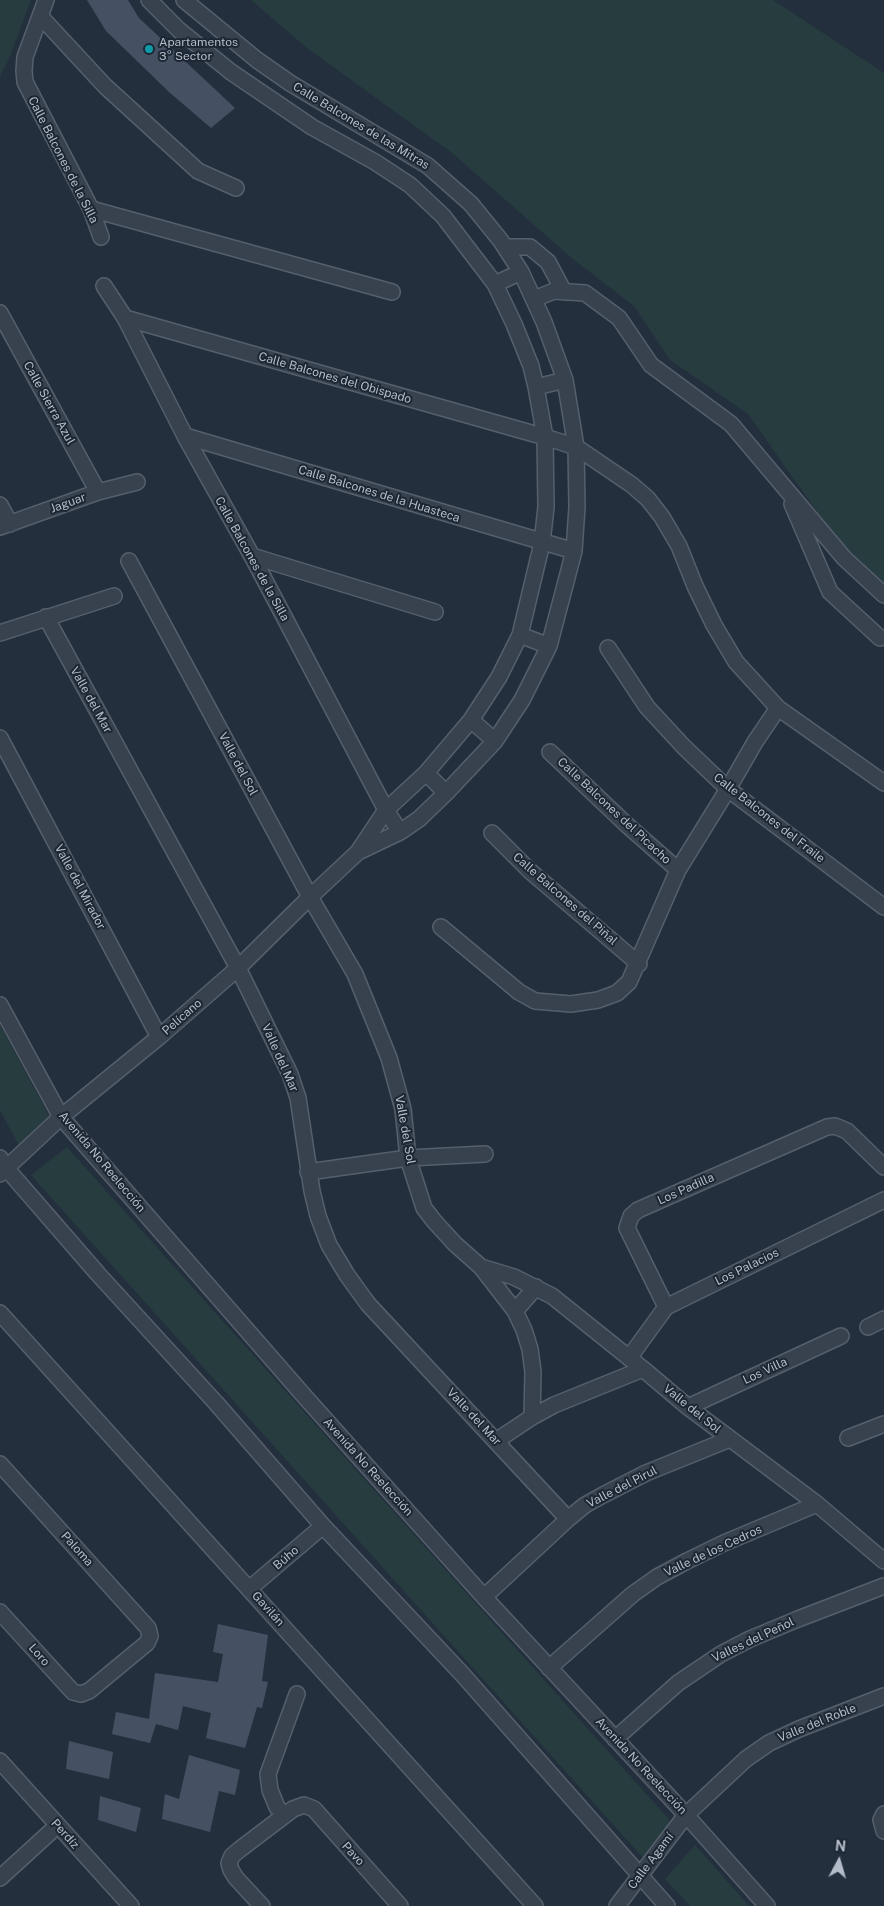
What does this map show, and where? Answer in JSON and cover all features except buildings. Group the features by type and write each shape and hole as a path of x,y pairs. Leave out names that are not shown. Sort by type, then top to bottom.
{"street":[{"path":"46,0 41,17 105,86 198,171 236,188"},
{"name":"Calle Balcones de las Mitras","path":"149,0 178,30 231,72 312,127 375,162 410,185 443,216 495,284 531,366 545,437 546,507 542,543 520,635 499,677 471,720 426,773 386,810"},
{"name":"Calle Balcones de las Mitras","path":"184,0 290,84 428,166 471,204 505,247 521,272 534,299 565,380 576,447 577,507 574,551 550,646 522,700 495,741 419,819 400,832"},
{"name":"Calle Balcones de la Silla","path":"41,17 25,57 25,82 91,209 101,237"},
{"path":"410,185 428,166"},
{"path":"91,209 392,292"},
{"path":"505,247 530,247 548,262 564,292"},
{"path":"495,284 521,272"},
{"name":"Calle Balcones de la Silla","path":"104,286 126,318 185,436 252,556 386,810 400,832"},
{"path":"534,299 554,291 585,294 619,318 651,365 731,424 844,558 884,595"},
{"name":"Calle Sierra Azul","path":"0,313 98,492"},
{"name":"Calle Balcones del Obispado","path":"126,318 576,447 632,485 648,499 662,517 679,546 710,617 736,662 778,708 884,783"},
{"path":"536,387 565,380"},
{"name":"Calle Balcones de la Huasteca","path":"185,436 574,551"},
{"name":"Jaguar","path":"5,526 98,492 137,482"},
{"path":"786,488 830,592 880,638"},
{"path":"0,505 5,526"},
{"path":"252,556 435,612"},
{"name":"Valle del Sol","path":"129,561 310,896 355,974 389,1058 403,1109 408,1158 424,1208 455,1244 481,1267 514,1277 552,1296 644,1369 688,1407 816,1504 884,1561"},
{"path":"0,633 114,596"},
{"name":"Valle del Mar","path":"46,618 238,968 290,1074 298,1098 308,1172 321,1223 329,1245 346,1275 368,1304 568,1519"},
{"path":"520,635 550,646"},
{"name":"Calle Balcones del Fraile","path":"608,648 648,707 684,747 728,789 884,907"},
{"path":"442,927 519,992 534,1001 571,1004 598,1000 617,993 629,982 639,964 678,870 728,789 754,742 778,708"},
{"path":"471,720 495,741"},
{"name":"Valle del Mirador","path":"0,738 159,1037"},
{"name":"Calle Balcones del Picacho","path":"550,752 626,826 678,870"},
{"path":"426,773 446,793"},
{"name":"Pelícano","path":"2,1166 159,1037 238,968 310,896 358,852 386,810"},
{"name":"Pelícano","path":"358,852 400,832"},
{"name":"Calle Balcones del Piñal","path":"492,833 530,872 639,964"},
{"name":"Avenida No Reelección","path":"0,1005 61,1117 300,1391 484,1597 686,1815 767,1906"},
{"name":"Los Padilla","path":"666,1307 627,1228 631,1216 638,1210 821,1129 835,1126 847,1131 884,1167"},
{"path":"308,1172 408,1158 485,1154"},
{"path":"2,1166 216,1402 323,1526 463,1675 667,1906"},
{"name":"Los Palacios","path":"629,1358 666,1307 884,1200"},
{"path":"481,1267 515,1311 524,1330 530,1349 533,1372 532,1417"},
{"path":"515,1311 536,1287"},
{"name":"Gavilán","path":"0,1313 535,1906"},
{"path":"868,1327 884,1319"},
{"name":"Los Villa","path":"688,1407 841,1336"},
{"path":"496,1441 532,1417 576,1396 644,1369"},
{"path":"848,1438 884,1424"},
{"name":"Valle del Pirul","path":"484,1597 585,1505 646,1473 730,1439"},
{"name":"Paloma","path":"0,1464 148,1628 150,1636 147,1643 89,1691 80,1694"},
{"name":"Valle de los Cedros","path":"549,1668 633,1594 657,1577 687,1560 724,1543 816,1504"},
{"name":"Búho","path":"250,1589 323,1526"},
{"name":"Valles del Peñol","path":"615,1739 678,1683 721,1654 790,1622 884,1586"},
{"name":"Loro","path":"0,1612 72,1692 80,1694"},
{"path":"262,1906 236,1878 229,1863 232,1856 284,1816 277,1807 270,1790 268,1774 297,1694"},
{"name":"Valle del Roble","path":"686,1815 733,1770 769,1744 799,1729 884,1696"},
{"name":"Perdíz","path":"0,1761 131,1906"},
{"name":"Pavo","path":"284,1816 293,1809 304,1805 314,1809 400,1906"},
{"path":"884,1814 881,1820 884,1831"},
{"name":"Calle Agamí","path":"616,1906 686,1815"},
{"path":"0,1878 58,1825"}],"green space":[{"path":"0,0 31,0 0,77"},
{"path":"251,0 773,0 884,73 884,584 834,536 748,414 670,360 634,306 574,260 452,153 307,48"},
{"path":"0,1025 52,1121 20,1148 0,1110"},
{"path":"67,1147 675,1826 644,1859 31,1175"},
{"path":"695,1845 749,1906 690,1906 665,1879"}],"place":[{"name":"Apartamentos 3° Sector","path":"149,49"}]}
